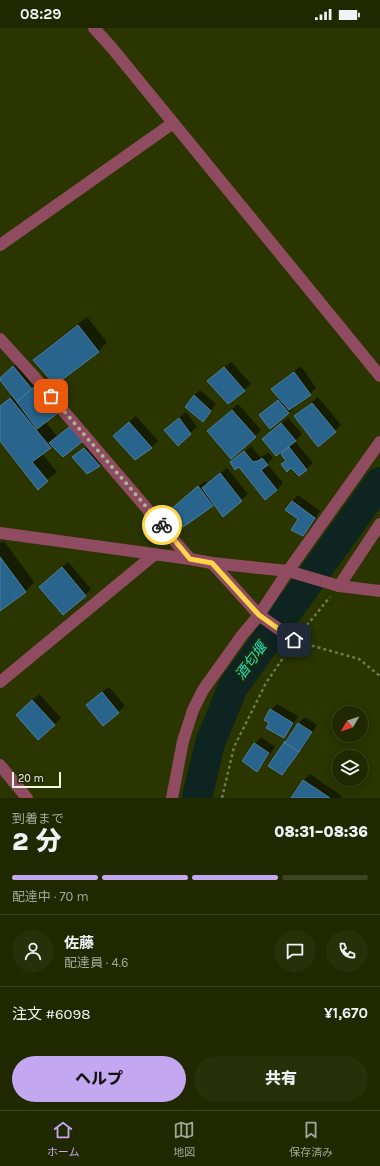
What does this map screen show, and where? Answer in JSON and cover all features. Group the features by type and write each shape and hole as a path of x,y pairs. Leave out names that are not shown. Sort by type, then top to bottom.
{"street":[{"path":"94,28 174,123 380,376"},
{"path":"0,245 174,123"},
{"path":"1,340 32,373 190,559"},
{"path":"172,798 183,741 193,710 203,690 243,634 259,615 380,442"},
{"path":"339,585 380,524"},
{"path":"0,533 212,563 289,571 339,585 380,591"},
{"path":"0,682 155,554"},
{"path":"212,563 259,615 294,640"},
{"path":"0,765 27,798"}],"path":[{"path":"222,798 234,747 266,683 294,640 339,585"},
{"path":"294,640 359,659 380,676"}],"building":[{"path":"78,325 99,352 55,385 33,360"},
{"path":"13,366 32,389 17,402 0,380 0,378"},
{"path":"224,367 245,391 228,404 207,381"},
{"path":"294,372 311,395 289,410 271,389"},
{"path":"36,385 58,413 37,429 17,402"},
{"path":"194,395 211,411 203,422 185,407"},
{"path":"10,398 51,448 32,462 48,481 38,490 0,441 0,406"},
{"path":"278,400 289,413 270,429 259,415"},
{"path":"312,403 336,432 318,447 294,416"},
{"path":"232,410 256,437 231,459 207,431"},
{"path":"179,418 191,434 178,446 164,430"},
{"path":"129,422 152,448 135,460 113,436"},
{"path":"281,423 296,441 276,456 262,439"},
{"path":"69,427 83,441 63,457 49,443"},
{"path":"289,447 307,470 299,476 291,468 287,472 281,464 286,461 281,454"},
{"path":"84,448 100,466 87,474 72,457"},
{"path":"244,451 253,462 262,458 268,465 261,470 277,490 265,500 239,467 235,470 230,462"},
{"path":"220,473 242,501 223,517 202,488"},
{"path":"198,486 213,506 183,527 170,510"},
{"path":"292,501 315,518 303,536 291,530 298,519 285,510"},
{"path":"0,557 26,592 0,611"},
{"path":"62,567 86,596 63,615 39,587"},
{"path":"102,692 119,713 103,726 86,705"},
{"path":"32,700 55,725 38,740 16,715"},
{"path":"270,709 293,723 284,738 266,728 269,723 264,720"},
{"path":"298,723 312,732 299,752 285,743"},
{"path":"285,741 285,743 299,752 282,775 268,766"},
{"path":"254,743 269,753 257,772 242,761"},
{"path":"303,780 330,798 291,798"}],"waterway":[{"name":"酒匂堰","path":"197,798 210,743 233,687 380,482"}],"way so far":[{"path":"51,396 162,525"}],"route":[{"path":"162,525 190,559 212,563 259,615 294,640"}]}
